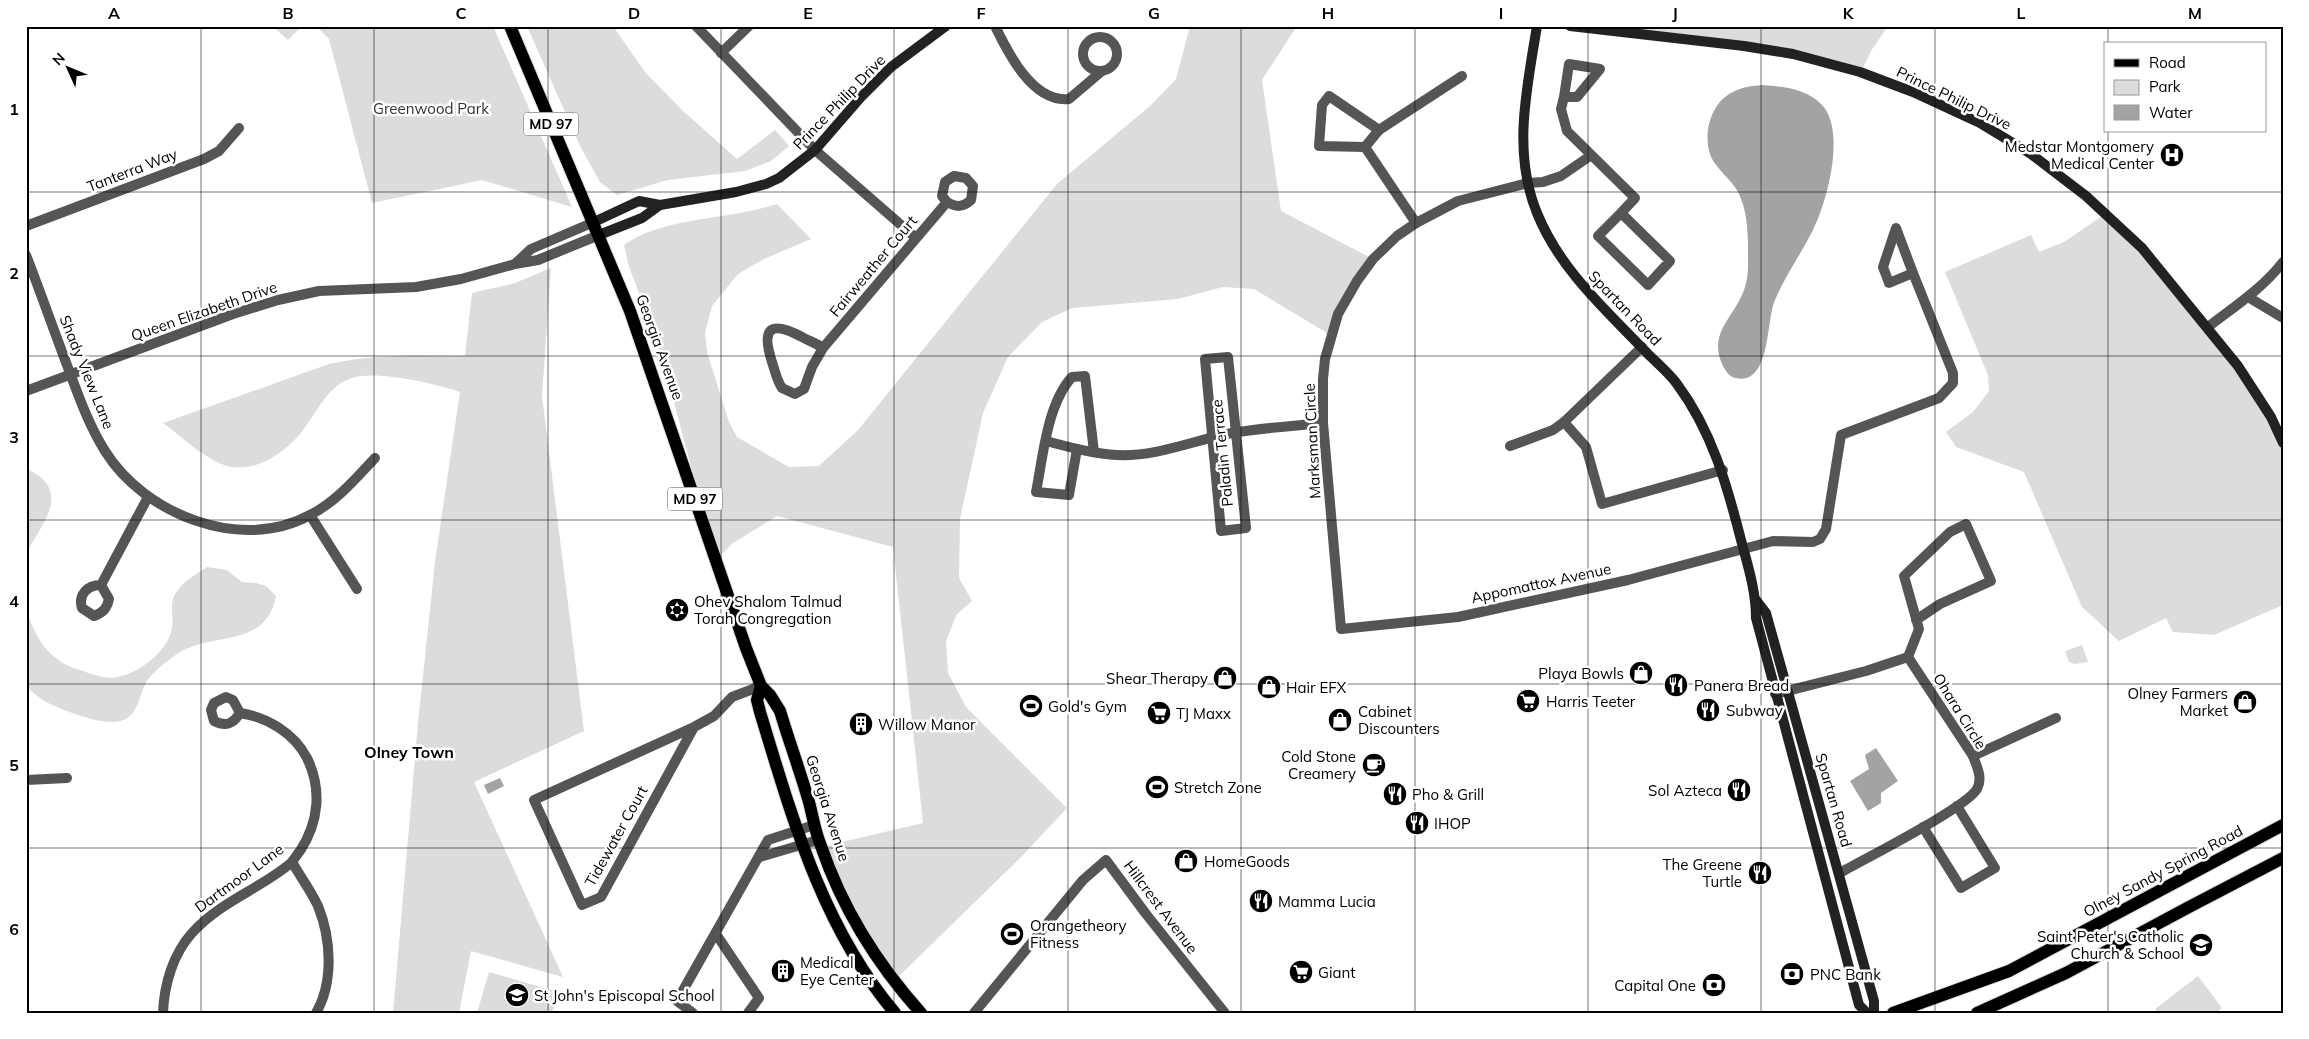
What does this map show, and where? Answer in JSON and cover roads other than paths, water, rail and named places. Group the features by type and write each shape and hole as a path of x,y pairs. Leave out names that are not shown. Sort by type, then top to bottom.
{"main road":[{"name":"Georgia Avenue","path":"510,26 594,222 643,345 760,686 770,695 780,711 818,840 848,907 867,939 894,981 921,1013"},
{"name":"Georgia Avenue","path":"760,686 757,700 760,712 802,845 832,915 853,953 895,1013"},
{"name":"Olney Sandy Spring Road","path":"1893,1013 2009,971 2283,825"},
{"path":"1977,1013 2066,974 2283,858"}],"street":[{"path":"696,26 815,150 916,238"},
{"path":"721,53 749,26"},
{"name":"Prince Philip Drive","path":"594,222 639,201 660,205 736,192 766,184 791,170 815,150 881,77 909,51 946,26"},
{"path":"995,26 1020,71 1033,83 1055,98 1069,99 1102,71"},
{"name":"Spartan Road","path":"1537,26 1524,102 1522,134 1528,183 1536,212 1556,251 1577,280 1676,384 1695,411 1723,470 1744,549 1756,600 1756,618 1776,694 1859,1005 1867,1013"},
{"name":"Prince Philip Drive","path":"1570,26 1793,54 1860,72 1913,92 1980,123 2031,154 2086,196 2142,248 2238,366 2271,417 2283,443"},
{"path":"1365,147 1379,130 1462,76"},
{"path":"1365,147 1318,146 1322,105 1329,96 1379,130"},
{"path":"1564,97 1561,109 1567,131 1634,198 1598,236 1648,285 1670,261 1621,213"},
{"name":"Tanterra Way","path":"26,226 204,158 218,151 239,128"},
{"path":"1365,147 1416,223"},
{"name":"Marksman Circle","path":"1342,630 1323,423 1325,359 1338,314 1357,281 1373,259 1398,236 1416,223 1458,201 1528,183 1543,182 1561,176 1577,167 1590,156"},
{"name":"Fairweather Court","path":"823,348 784,327 777,327 772,330 767,344 782,388 795,394 804,389 812,367 823,348 947,202"},
{"name":"Prince Philip Drive","path":"599,235 642,218 660,205"},
{"name":"Queen Elizabeth Drive","path":"515,264 531,249 594,222"},
{"path":"1896,228 1913,273 1889,283 1883,267 1896,228"},
{"name":"Queen Elizabeth Drive","path":"26,391 233,314 278,300 319,291 416,287 461,279 515,264 538,260 599,235"},
{"name":"Shady View Lane","path":"26,254 90,426 117,469 148,497 203,523 239,530 264,530 288,524 310,515 344,491 375,458"},
{"path":"2208,327 2248,297 2283,262"},
{"name":"Appomattox Avenue","path":"1342,630 1458,617 1628,580 1774,540 1813,542 1820,539 1826,529 1841,436 1939,398 1953,383 1953,373 1913,273"},
{"path":"2248,297 2283,318"},
{"path":"1510,446 1553,430 1564,422 1642,347"},
{"name":"Paladin Terrace","path":"1228,357 1234,433 1246,528 1222,531 1212,438 1205,359 1228,357"},
{"path":"1077,449 1069,495 1036,492 1046,441 1061,392 1072,377 1085,376 1094,452"},
{"path":"1564,422 1586,448 1602,504 1723,470"},
{"path":"1046,441 1094,452 1137,455 1170,450 1234,433 1323,423"},
{"path":"101,585 148,497"},
{"path":"310,515 357,589"},
{"path":"1776,694 1866,671 1908,657 1919,629 1916,620 1904,576 1950,532 1966,524 1991,581 1940,604 1916,620"},
{"name":"Spartan Road","path":"1756,600 1766,613 1840,873 1874,1001 1874,1013"},
{"name":"Ohara Circle","path":"1840,873 1957,806 1976,790 1979,783 1979,774 1973,756 1908,657"},
{"name":"Tidewater Court","path":"694,727 601,897 582,905 534,800 694,727 714,716 732,697 760,686"},
{"name":"Dartmoor Lane","path":"163,1013 168,978 177,955 191,934 212,913 292,862 306,841 316,818 318,793 311,767 304,753 292,738 274,723 240,713"},
{"path":"1973,756 2056,718"},
{"path":"26,780 67,778"},
{"path":"1923,827 1961,888 1995,868 1957,806"},
{"path":"693,1013 677,1002 768,840 814,825"},
{"path":"760,857 818,840"},
{"name":"Hillcrest Avenue","path":"974,1013 1073,892 1090,873 1106,860 1225,1013"},
{"path":"292,862 317,904 328,945 329,966 325,988 316,1013"},
{"path":"716,934 758,998 748,1013"}],"water":[{"path":"1762,85 1801,91 1821,104 1829,115 1833,130 1834,147 1829,184 1824,202 1813,230 1783,282 1775,300 1761,362 1756,372 1747,378 1736,378 1730,375 1723,366 1718,344 1724,326 1740,300 1746,285 1748,235 1742,201 1733,184 1720,170 1710,154 1708,128 1714,110 1725,97 1740,89"},
{"path":"1876,748 1898,781 1881,793 1881,803 1868,811 1850,781 1869,769 1865,755"},
{"path":"500,778 504,786 488,794 484,785"}],"place":[{"name":"Medstar Montgomery Medical Center","path":"2172,155"},
{"name":"Ohev Shalom Talmud Torah Congregation","path":"677,610"},
{"name":"Playa Bowls","path":"1641,673"},
{"name":"Shear Therapy","path":"1225,678"},
{"name":"Panera Bread","path":"1676,685"},
{"name":"Hair EFX","path":"1269,687"},
{"name":"Harris Teeter","path":"1528,701"},
{"name":"Olney Farmers Market","path":"2245,702"},
{"name":"Gold's Gym","path":"1031,706"},
{"name":"Subway","path":"1708,710"},
{"name":"TJ Maxx","path":"1159,713"},
{"name":"Cabinet Discounters","path":"1340,720"},
{"name":"Willow Manor","path":"861,724"},
{"name":"Cold Stone Creamery","path":"1374,765"},
{"name":"Stretch Zone","path":"1157,787"},
{"name":"Sol Azteca","path":"1739,790"},
{"name":"Pho & Grill","path":"1395,794"},
{"name":"IHOP","path":"1417,823"},
{"name":"HomeGoods","path":"1186,861"},
{"name":"The Greene Turtle","path":"1760,873"},
{"name":"Mamma Lucia","path":"1261,901"},
{"name":"Orangetheory Fitness","path":"1012,934"},
{"name":"Saint Peter's Catholic Church & School","path":"2201,945"},
{"name":"Medical Eye Center","path":"783,971"},
{"name":"Giant","path":"1301,972"},
{"name":"PNC Bank","path":"1792,974"},
{"name":"Capital One","path":"1714,985"},
{"name":"St John's Episcopal School","path":"517,995"}],"district":[{"name":"Olney Town","path":"409,752"}],"park label":[{"name":"Greenwood Park","path":"431,108"}]}
